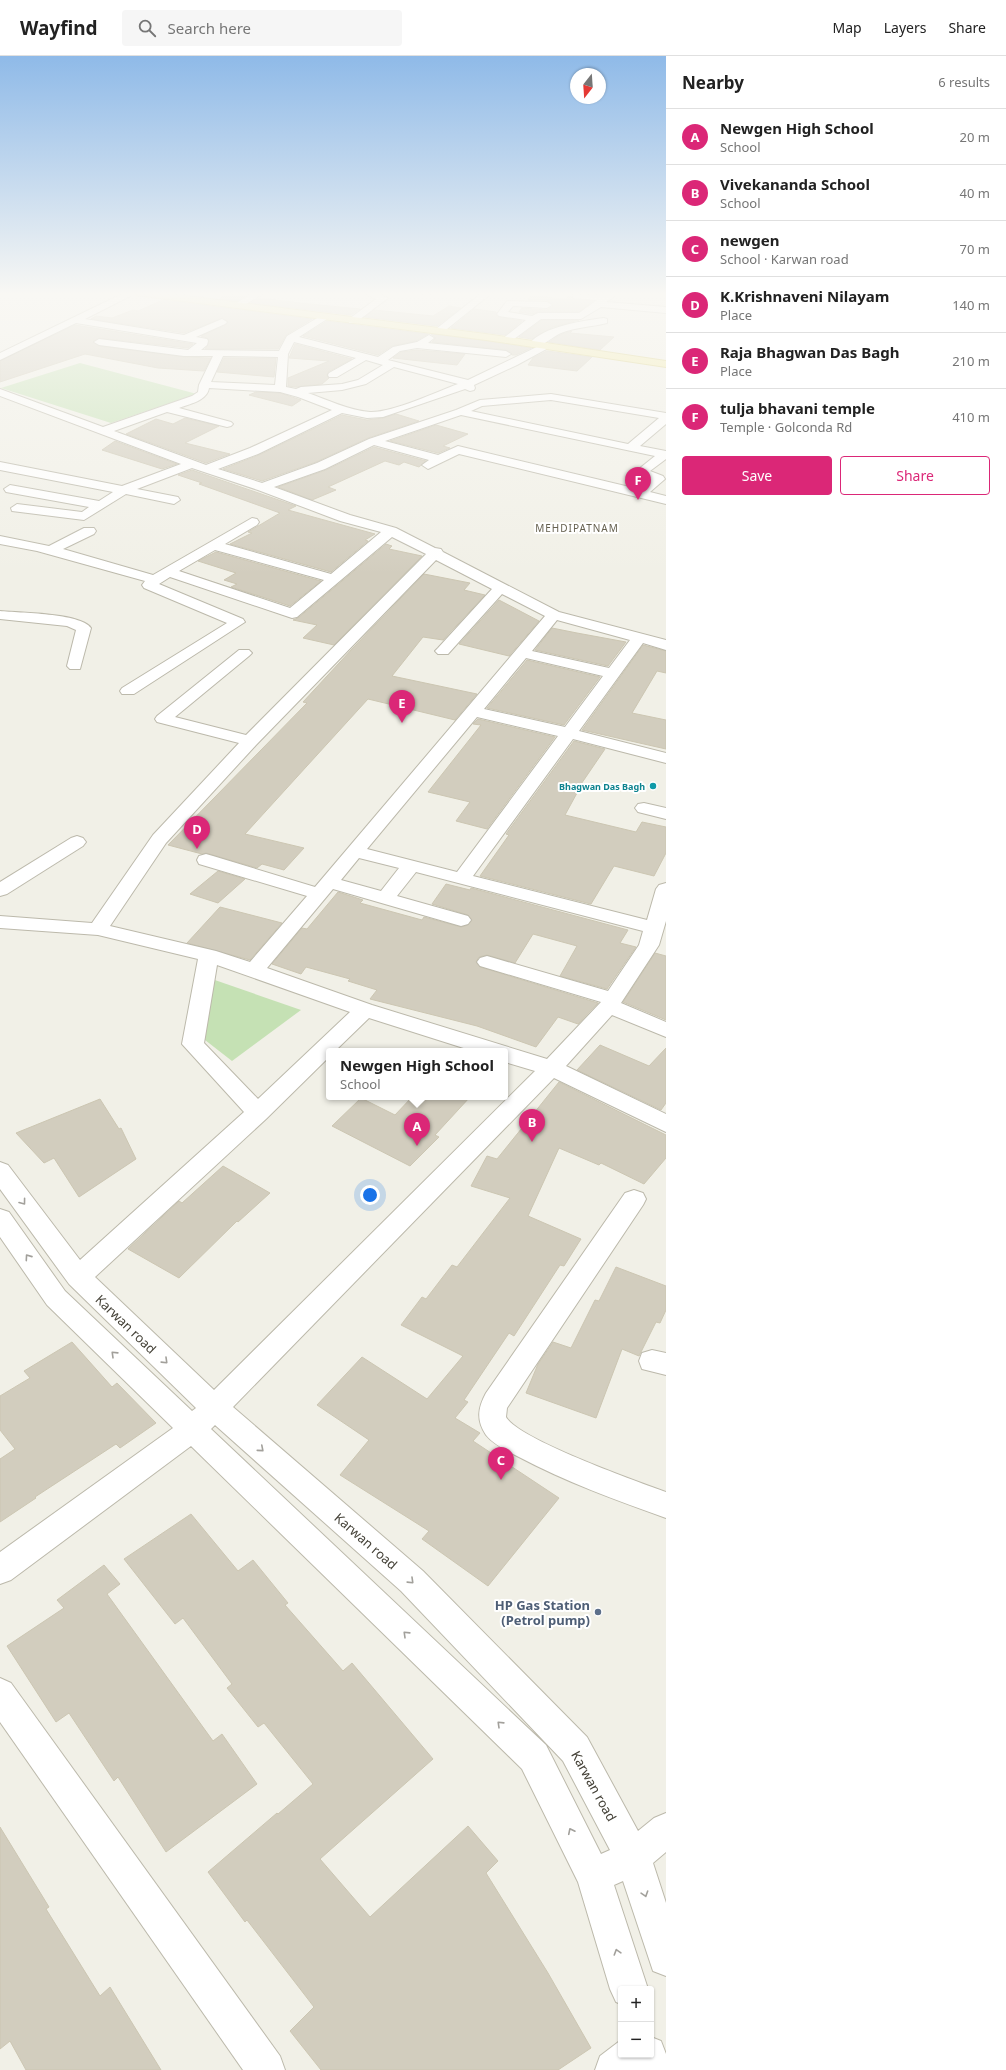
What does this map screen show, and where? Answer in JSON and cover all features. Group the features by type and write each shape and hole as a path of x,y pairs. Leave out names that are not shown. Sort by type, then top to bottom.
{"street":[{"path":"105,430 201,396 204,386"},
{"path":"223,386 280,389 298,392 342,409 366,415 382,414 453,391 462,386"},
{"path":"281,401 298,392 346,386"},
{"path":"469,386 480,403"},
{"path":"0,392 105,430 191,464 262,486 345,518 391,531 436,552 500,588 554,615 666,645"},
{"path":"262,486 321,466 373,441 460,412 480,403 551,397 666,417"},
{"path":"6,404 19,399"},
{"path":"166,408 227,424"},
{"path":"206,469 254,451 342,409"},
{"path":"460,412 665,455"},
{"path":"630,448 666,417"},
{"path":"373,441 434,462 458,450 666,500"},
{"path":"640,494 658,478 640,472 665,455"},
{"path":"17,508 81,516 126,490 191,464"},
{"path":"0,466 174,500"},
{"path":"10,489 100,505"},
{"path":"128,691 238,622 149,585 215,540 252,522"},
{"path":"51,550 89,531"},
{"path":"0,540 51,550 162,576 292,614 391,531"},
{"path":"215,540 334,579"},
{"path":"98,928 160,839 250,741 436,552"},
{"path":"443,651 500,588"},
{"path":"0,615 70,622 84,628 75,666"},
{"path":"254,971 554,615"},
{"path":"461,879 639,638"},
{"path":"244,653 163,719 250,741"},
{"path":"522,653 613,673"},
{"path":"473,711 569,733 666,758"},
{"path":"644,808 666,814"},
{"path":"0,890 76,842"},
{"path":"355,851 461,879 656,942"},
{"path":"206,860 324,888 385,898 461,920"},
{"path":"385,898 411,866"},
{"path":"0,1570 192,1430 213,1407 551,1068 611,1002 656,942 666,889"},
{"path":"0,922 98,928 209,955 365,1010 487,1048"},
{"path":"209,955 193,1044 258,1113"},
{"path":"488,962 611,1002 666,1030"},
{"path":"78,1278 258,1113 365,1010"},
{"path":"508,1055 551,1068 666,1124"},
{"name":"Karwan road","path":"0,1171 78,1278 213,1407 412,1581 575,1749 633,1857 666,1958"},
{"path":"634,1199 496,1400 491,1411 494,1424 502,1433 558,1464 666,1505"},
{"path":"0,1218 56,1298 534,1757 594,1877 627,1986"},
{"path":"0,1694 266,2070"},
{"path":"594,1877 633,1857 666,1830"},
{"path":"614,2070 627,2058"},
{"path":"647,2058 648,2070"}],"green space":[{"path":"7,386 167,386 197,394 111,423 1,388"},
{"path":"209,978 301,1010 232,1061 205,1040"}],"building":[{"path":"256,392 280,393 301,400 292,406 249,395"},
{"path":"396,414 419,421 368,438 316,462 262,481 223,469 259,455 342,415 367,420 383,418"},
{"path":"185,418 219,426 185,443 230,454 206,463 126,434 156,419 173,424"},
{"path":"436,425 468,434 443,446 450,448 438,453 390,441"},
{"path":"115,441 177,464 162,469 102,450"},
{"path":"374,447 426,461 419,467 404,462 399,465 385,461 328,487 336,490 312,500 278,487 326,470"},
{"path":"192,470 296,506 288,510 375,534 365,540 368,541 331,572 230,544 252,533 248,532 280,513 178,475"},
{"path":"386,544 392,546 389,549 422,556 334,645 303,638 317,625 293,620 298,618"},
{"path":"216,552 321,581 290,606 231,587 237,584 224,580 236,573 198,561"},
{"path":"424,574 470,583 464,590 485,595 443,640 423,637 392,676 477,694 455,720 368,699 245,834 304,848 284,870 262,864 257,868 206,853 202,854 168,845 307,703 303,702"},
{"path":"499,600 539,621 509,656 459,644"},
{"path":"552,628 626,642 608,666 535,650"},
{"path":"643,645 666,651 666,673 657,671 632,713 666,720 666,749 582,730"},
{"path":"527,660 600,677 564,725 487,708"},
{"path":"478,719 555,737 487,829 456,821 470,802 428,792 481,725 473,724"},
{"path":"574,741 605,749 575,793 577,793 565,815 636,832 642,822 666,827 666,853 654,876 614,866 591,904 480,876 509,835 506,834"},
{"path":"218,871 245,879 218,903 190,894"},
{"path":"446,884 470,890 471,888 628,930 620,943 636,947 607,989 560,976 577,946 533,934 515,963 487,955 479,957 476,962 480,967 598,1003 578,1024 558,1017 536,1047 477,1026 370,999 377,990 348,981 350,979 306,967 301,974 272,964 302,928 307,929 338,892 363,900 360,903 422,920 424,917 461,927 468,925 472,920 468,915 432,904"},
{"path":"220,907 282,923 250,960 187,943"},
{"path":"655,953 666,956 666,1020 623,1002"},
{"path":"600,1045 649,1066 666,1048 666,1103 661,1110 577,1070"},
{"path":"559,1082 666,1135 666,1158 644,1184 601,1163 599,1165 559,1148 528,1216 581,1239 564,1266 560,1265 514,1336 509,1333 464,1400 468,1402 455,1418 480,1433 473,1441 559,1498 488,1586 422,1539 429,1531 340,1475 369,1440 317,1405 362,1357 427,1399 463,1356 401,1325 422,1297 426,1299 452,1265 457,1267 510,1198 471,1186 487,1156 497,1159"},
{"path":"100,1099 119,1129 121,1128 136,1159 79,1197 54,1158 44,1163 16,1133"},
{"path":"359,1100 365,1100 395,1115 409,1100 467,1100 435,1135 439,1137 410,1166 332,1126"},
{"path":"223,1166 270,1193 238,1222 237,1221 179,1278 128,1249 179,1201 182,1203"},
{"path":"616,1267 666,1286 666,1310 660,1323 656,1322 639,1356 622,1349 596,1418 526,1393 538,1364 553,1342 571,1348 595,1300 599,1301"},
{"path":"72,1342 112,1387 117,1383 156,1423 120,1448 116,1444 35,1497 36,1498 0,1522 0,1459 15,1449 0,1430 0,1396 30,1378 24,1371"},
{"path":"191,1514 238,1571 253,1560 288,1603 285,1605 343,1671 352,1663 433,1759 320,1859 370,1917 468,1826 498,1861 486,1873 548,1973 591,2048 558,2070 321,2070 290,2031 314,2007 247,1920 245,1922 208,1872 313,1784 264,1723 258,1727 227,1688 232,1684 183,1618 175,1624 124,1559"},
{"path":"104,1565 120,1584 107,1594 213,1741 222,1734 257,1784 166,1852 118,1777 114,1781 69,1713 56,1722 7,1646 64,1608 57,1600"},
{"path":"0,1827 49,1907 46,1909 100,1996 110,1987 161,2070 26,2070 10,2041 0,2049"}],"place":[{"name":"tulja bhavani temple","path":"638,500"},
{"name":"Raja Bhagwan Das Bagh","path":"402,723"},
{"name":"Bhagwan Das Bagh","path":"653,786"},
{"name":"K.Krishnaveni Nilayam","path":"197,849"},
{"name":"Vivekananda School","path":"532,1142"},
{"name":"Newgen High School","path":"417,1146"},
{"name":"newgen","path":"501,1480"},
{"name":"HP Gas Station (Petrol pump)","path":"598,1612"}],"district":[{"name":"MEHDIPATNAM","path":"577,528"}]}
